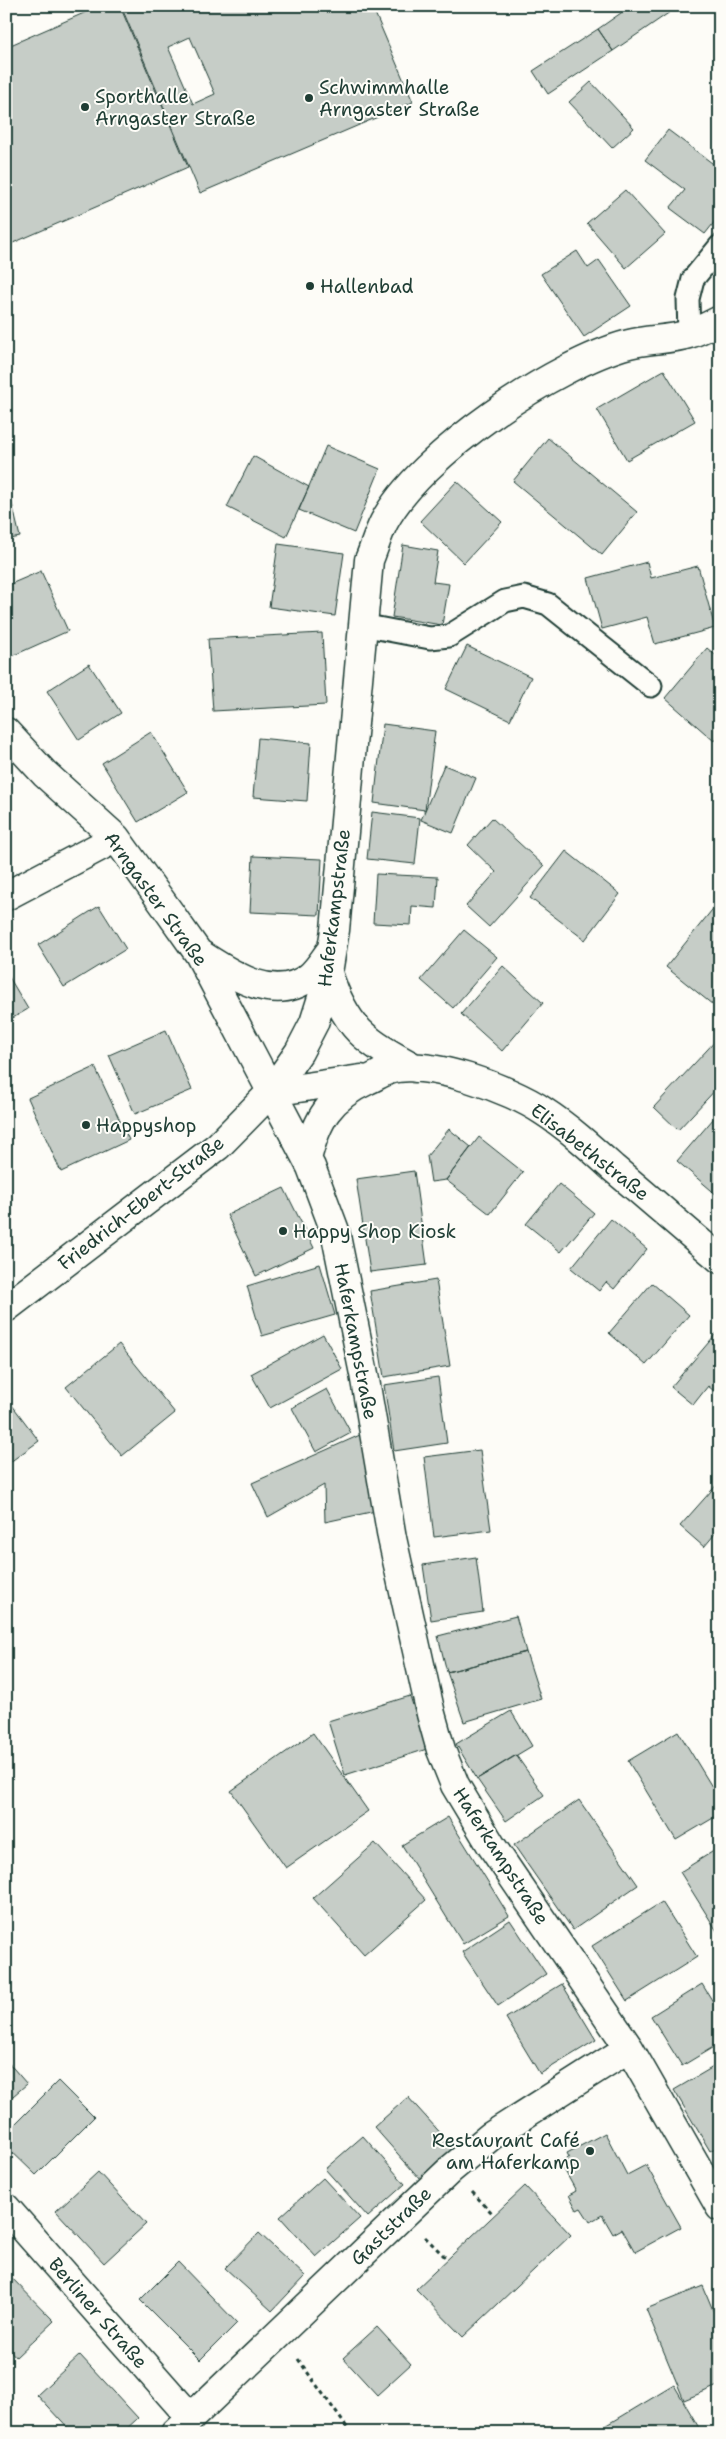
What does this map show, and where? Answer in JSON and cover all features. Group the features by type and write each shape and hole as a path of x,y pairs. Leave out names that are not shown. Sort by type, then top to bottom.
{"street":[{"name":"Haferkampstraße","path":"720,320 689,334 629,344 562,370 500,409 443,454 409,488 385,521 369,560 330,961 314,1024 299,1052 271,1092 306,1159 335,1231 364,1374 392,1538 441,1750 455,1785 470,1813 629,2048 720,2207"},
{"name":"Haferkampstraße","path":"689,334 720,340"},
{"name":"Arngaster Straße","path":"6,732 44,774 116,838 199,954 271,1092"},
{"path":"6,896 116,838"},
{"path":"199,954 233,975 253,984 278,988 295,986 330,961 336,1000 360,1034 377,1048 415,1068"},
{"path":"306,1159 323,1113 350,1088 389,1070 415,1068"},
{"name":"Elisabethstraße","path":"415,1068 464,1077 504,1090 543,1110 720,1259"},
{"path":"271,1092 372,1078"},
{"name":"Friedrich-Ebert-Straße","path":"6,1308 218,1146 271,1092"},
{"name":"Gaststraße","path":"183,2426 463,2159 492,2136 629,2048"},
{"name":"Berliner Straße","path":"6,2208 183,2426"}],"lane":[{"path":"689,334 688,299 693,279 720,246"},
{"path":"362,625 430,638 449,636 505,601 524,597 548,604 651,686"}],"path":[{"path":"276,2338 295,2356 351,2433"}],"building":[{"name":"Sporthalle Arngaster Straße","path":"100,6 120,6 188,167 6,246 6,47"},
{"name":"Schwimmhalle Arngaster Straße","path":"121,6 372,6 413,102 200,193","holes":["190,37 215,94 193,104 168,47"]},
{"path":"631,6 666,6 670,12 613,51 598,29"},
{"path":"598,29 613,51 548,94 533,71"},
{"path":"591,82 634,128 612,148 569,102"},
{"path":"668,130 720,169 720,215 705,234 670,208 685,190 645,160"},
{"path":"625,190 665,234 626,268 587,223"},
{"path":"577,251 588,268 599,260 631,306 584,337 541,274"},
{"path":"664,370 695,421 627,460 597,409"},
{"path":"548,438 637,512 602,555 513,481"},
{"path":"326,446 380,469 354,533 299,510"},
{"path":"253,456 309,487 286,537 227,507"},
{"path":"6,478 20,537 6,540"},
{"path":"457,481 502,522 464,563 420,521"},
{"path":"278,544 344,553 335,616 269,607"},
{"path":"403,545 438,551 433,582 449,584 442,625 392,617"},
{"path":"647,562 651,578 698,566 715,628 655,644 647,617 602,629 588,578"},
{"path":"41,571 68,631 10,657 6,648 6,586"},
{"path":"322,633 326,705 213,711 208,639"},
{"path":"467,646 531,677 510,720 446,689"},
{"path":"707,648 720,659 720,734 714,741 665,698"},
{"path":"89,664 121,713 79,740 47,691"},
{"path":"383,724 435,731 425,810 374,803"},
{"path":"151,732 188,792 138,822 102,763"},
{"path":"258,738 311,743 307,801 253,797"},
{"path":"444,765 476,778 453,833 421,820"},
{"path":"372,812 420,818 415,864 367,859"},
{"path":"492,818 544,866 489,927 466,906 496,872 468,845"},
{"path":"566,851 620,894 585,940 530,898"},
{"path":"253,856 322,859 319,915 250,912"},
{"path":"376,874 438,877 436,908 412,906 411,925 373,923"},
{"path":"720,900 720,1007 718,1009 666,967"},
{"path":"99,906 126,949 64,987 38,945"},
{"path":"464,930 497,957 453,1008 421,980"},
{"path":"503,966 543,1003 502,1051 461,1014"},
{"path":"6,972 28,1009 6,1022"},
{"path":"166,1030 192,1090 135,1114 109,1055"},
{"path":"720,1036 720,1085 678,1130 654,1107"},
{"path":"95,1067 129,1140 61,1172 28,1098"},
{"path":"720,1111 720,1194 718,1196 677,1161"},
{"path":"449,1129 471,1147 446,1180 431,1182 427,1156"},
{"path":"479,1137 523,1172 490,1214 446,1180"},
{"path":"414,1171 427,1265 370,1272 356,1179"},
{"path":"559,1184 594,1213 561,1252 526,1224"},
{"path":"284,1188 314,1248 256,1276 227,1215"},
{"path":"611,1219 647,1249 614,1289 606,1282 599,1291 571,1268"},
{"path":"320,1264 335,1315 262,1336 247,1286"},
{"path":"436,1280 450,1366 384,1377 370,1291"},
{"path":"652,1283 689,1315 646,1365 609,1333"},
{"path":"720,1329 720,1396 708,1386 693,1405 671,1387"},
{"path":"323,1334 342,1369 270,1408 251,1374"},
{"path":"119,1344 175,1413 122,1456 66,1387"},
{"path":"438,1377 447,1443 394,1451 384,1385"},
{"path":"327,1389 351,1433 316,1452 292,1408"},
{"path":"6,1397 39,1441 6,1465"},
{"path":"360,1435 380,1510 325,1522 324,1485 268,1517 252,1483"},
{"path":"480,1450 491,1530 434,1537 424,1457"},
{"path":"720,1481 720,1528 704,1547 680,1526"},
{"path":"476,1557 483,1612 431,1620 423,1565"},
{"path":"516,1616 526,1652 447,1672 438,1636"},
{"path":"526,1652 541,1699 464,1722 447,1672"},
{"path":"410,1696 427,1749 345,1775 328,1721"},
{"path":"511,1711 532,1746 477,1779 456,1744"},
{"path":"678,1731 720,1800 720,1814 676,1840 628,1761"},
{"path":"313,1733 368,1811 286,1868 231,1791"},
{"path":"516,1755 544,1795 506,1821 477,1779"},
{"path":"579,1800 638,1885 573,1930 514,1845"},
{"path":"448,1817 509,1916 463,1944 402,1845"},
{"path":"375,1843 426,1900 364,1955 313,1898"},
{"path":"720,1847 720,1936 680,1872"},
{"path":"662,1902 697,1957 627,2001 592,1946"},
{"path":"510,1920 546,1974 498,2006 462,1952"},
{"path":"562,1984 596,2040 540,2074 506,2018"},
{"path":"702,1984 720,2013 720,2043 682,2066 651,2016"},
{"path":"6,2060 27,2084 6,2102"},
{"path":"720,2063 720,2145 710,2151 674,2090"},
{"path":"58,2081 94,2117 36,2175 6,2146 6,2133"},
{"path":"408,2097 454,2148 420,2179 374,2127"},
{"path":"605,2133 627,2175 646,2165 681,2227 635,2252 622,2229 613,2234 602,2215 590,2222 581,2208 577,2210 569,2195 576,2191 560,2162 569,2157 567,2153"},
{"path":"363,2136 405,2184 368,2217 325,2169"},
{"path":"98,2172 146,2224 104,2263 56,2211"},
{"path":"323,2178 360,2218 316,2257 280,2217"},
{"path":"525,2186 571,2235 463,2337 416,2289"},
{"path":"259,2233 305,2276 272,2311 225,2268"},
{"path":"178,2262 237,2323 200,2360 140,2300"},
{"path":"6,2272 54,2321 16,2357 6,2346"},
{"path":"703,2286 720,2327 720,2385 684,2400 646,2309"},
{"path":"377,2327 411,2364 377,2395 343,2358"},
{"path":"80,2355 138,2418 122,2433 72,2433 37,2395"},
{"path":"674,2385 702,2433 594,2433"}],"place":[{"name":"Schwimmhalle Arngaster Straße","path":"309,98"},
{"name":"Sporthalle Arngaster Straße","path":"85,107"},
{"name":"Hallenbad","path":"310,286"},
{"name":"Happyshop","path":"86,1125"},
{"name":"Happy Shop Kiosk","path":"283,1231"},
{"name":"Restaurant Café am Haferkamp","path":"590,2151"}]}
